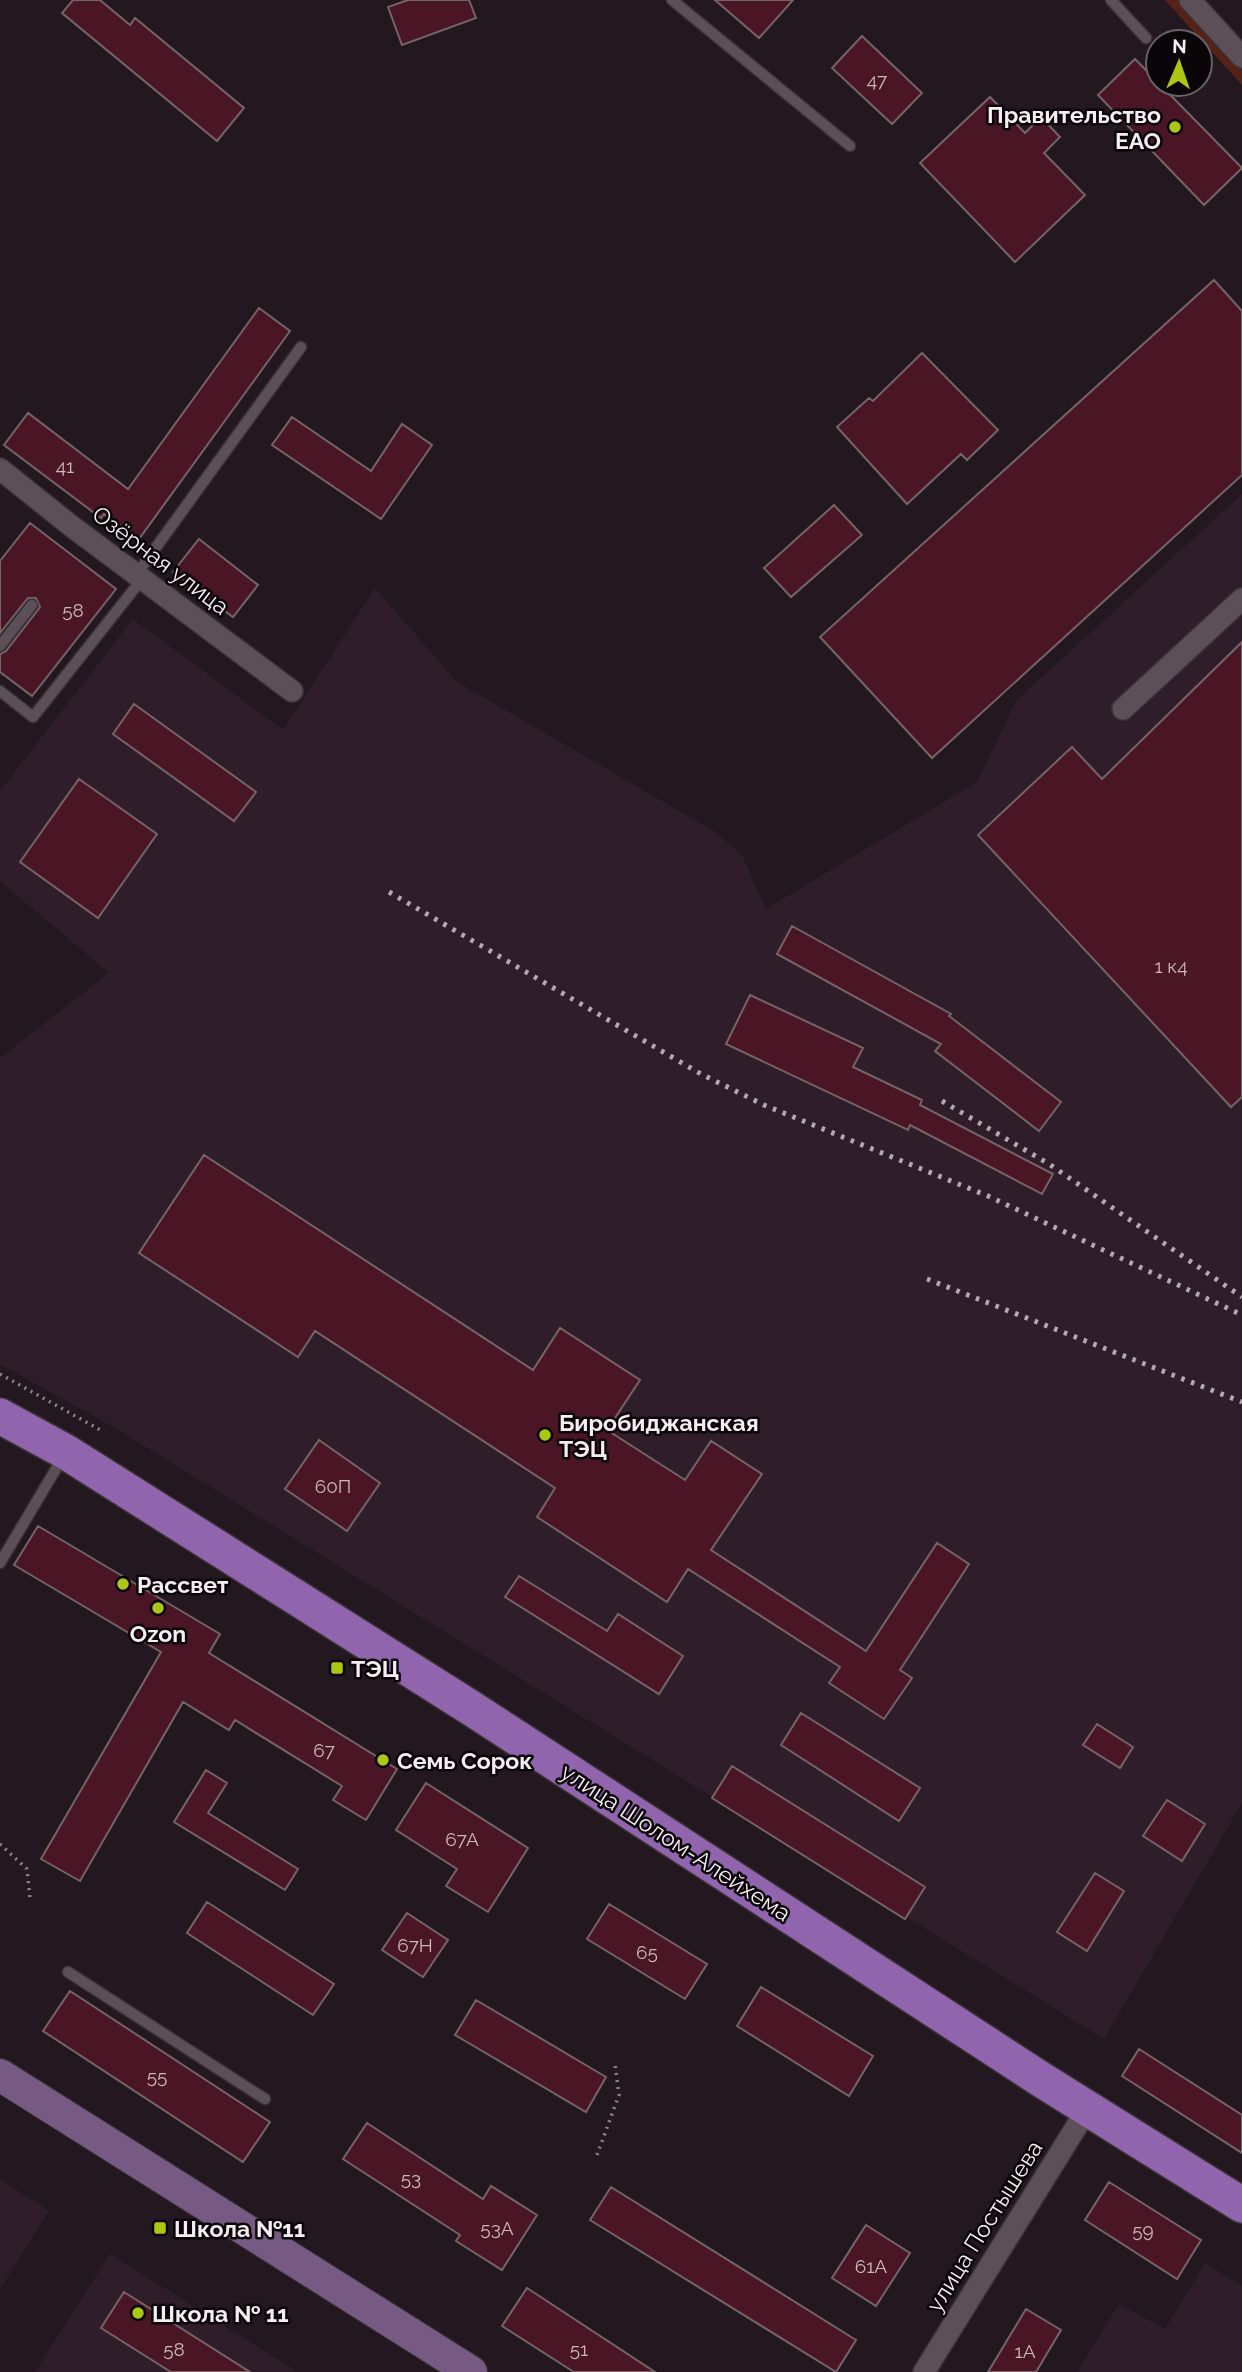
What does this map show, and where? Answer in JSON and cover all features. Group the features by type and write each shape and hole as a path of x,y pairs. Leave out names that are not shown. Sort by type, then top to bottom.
{"main road":[{"name":"улица Шолом-Алейхема","path":"0,1416 66,1452 471,1708 1087,2108 1242,2205"},
{"path":"1,2084 463,2370"},
{"path":"1,2084 431,2372"}],"street":[{"path":"1191,0 1242,57"},
{"name":"Озёрная улица","path":"0,470 292,691"},
{"path":"1124,709 1242,599"},
{"name":"улица Постышева","path":"924,2372 1087,2108"}],"lane":[{"path":"672,0 850,146"},
{"path":"1111,0 1144,36"},
{"path":"0,691 33,717 139,577 301,347"},
{"path":"0,646 32,605"},
{"path":"0,1563 66,1452"},
{"path":"68,1972 265,2099"}],"path":[{"path":"0,1374 104,1432"},
{"path":"0,1843 27,1868 30,1899"},
{"path":"597,2154 619,2095 615,2064"}],"shaded area":[{"path":"1165,0 1178,0 1204,28 1190,28"},
{"path":"1214,39 1242,70 1242,85 1214,54"},
{"name":"Биробиджанская ТЭЦ","path":"1242,494 1242,1803 1104,2039 117,1429 0,1364 0,1058 109,973 0,881 0,791 133,619 283,730 375,588 457,682 717,833 743,857 766,909 977,782 1016,701"},
{"path":"0,2179 49,2211 0,2289"},
{"name":"Школа № 11","path":"110,2254 298,2372 35,2372"},
{"path":"1205,2263 1242,2286 1242,2372 1077,2372 1119,2304 1165,2329"}],"building":[{"path":"73,0 100,0 130,25 135,18 244,108 217,141 62,13"},
{"path":"408,0 469,0 476,18 402,45 388,7"},
{"path":"715,0 793,0 759,38"},
{"path":"862,36 922,93 892,124 832,68"},
{"path":"1135,59 1144,68 1144,98 1173,98 1242,168 1204,205 1098,95"},
{"path":"990,97 1025,133 1041,117 1060,137 1044,153 1085,195 1015,262 920,163"},
{"path":"1214,280 1242,311 1242,475 932,758 820,637"},
{"path":"259,308 290,331 139,539 104,514 101,518 4,445 28,413 128,489"},
{"path":"922,353 998,430 967,460 961,454 907,504 837,427 869,398 873,401"},
{"path":"292,417 371,471 402,424 432,445 381,519 272,445"},
{"path":"834,505 862,535 791,597 764,568"},
{"path":"30,523 116,589 32,696 0,672 0,654 6,651 40,607 36,598 28,598 0,633 0,561"},
{"path":"199,539 258,585 233,617 173,572"},
{"path":"1242,642 1242,1097 1231,1107 978,835 1072,747 1102,779"},
{"path":"134,704 256,792 234,821 113,734"},
{"path":"79,779 157,834 98,918 20,862"},
{"path":"792,926 951,1014 949,1016 1061,1102 1039,1131 935,1051 941,1044 777,954"},
{"path":"750,995 863,1048 853,1067 922,1100 920,1105 1053,1174 1042,1194 910,1125 908,1130 726,1044"},
{"name":"Биробиджанская ТЭЦ","path":"204,1155 533,1370 560,1328 640,1380 607,1430 685,1480 711,1441 762,1474 711,1550 866,1651 937,1543 969,1564 900,1670 912,1678 884,1719 829,1683 840,1667 688,1569 667,1602 537,1517 555,1488 315,1331 298,1357 139,1253"},
{"path":"319,1440 380,1483 347,1531 285,1489"},
{"path":"38,1526 220,1634 209,1653 397,1769 366,1820 333,1800 342,1786 235,1720 229,1730 183,1702 80,1881 41,1859 161,1652 14,1565"},
{"path":"519,1576 607,1631 618,1614 683,1656 659,1694 505,1597"},
{"path":"801,1713 920,1788 899,1821 781,1745"},
{"path":"1097,1724 1133,1747 1120,1768 1083,1745"},
{"path":"732,1766 925,1887 905,1919 712,1798"},
{"path":"206,1770 227,1783 208,1813 298,1869 285,1890 174,1822"},
{"path":"426,1783 528,1848 488,1912 446,1886 457,1869 396,1830"},
{"path":"1167,1800 1205,1824 1182,1861 1143,1836"},
{"path":"1095,1873 1124,1891 1087,1951 1057,1932"},
{"path":"207,1902 334,1984 313,2015 187,1933"},
{"path":"609,1904 707,1964 685,1999 587,1939"},
{"path":"407,1913 448,1940 423,1977 382,1950"},
{"path":"761,1987 873,2056 849,2096 737,2026"},
{"path":"70,1991 270,2122 243,2162 43,2031"},
{"path":"476,2000 606,2077 586,2112 455,2035"},
{"path":"1139,2049 1242,2115 1242,2153 1122,2076"},
{"path":"367,2123 483,2199 491,2186 537,2215 502,2270 456,2241 460,2235 343,2159"},
{"path":"1109,2182 1201,2240 1177,2279 1085,2220"},
{"path":"611,2187 856,2340 836,2372 590,2220"},
{"path":"866,2225 910,2253 876,2306 832,2278"},
{"path":"527,2288 655,2372 574,2372 502,2326"},
{"path":"124,2292 250,2372 171,2372 101,2328"},
{"path":"1026,2309 1061,2330 1036,2372 988,2372"}],"railway":[{"path":"389,892 701,1074 764,1105 988,1196 1242,1315"},
{"path":"942,1101 1049,1164 1242,1297"},
{"path":"927,1279 1242,1402"}],"place":[{"name":"Правительство ЕАО","path":"1175,127"},
{"name":"Биробиджанская ТЭЦ","path":"545,1435"},
{"name":"Рассвет","path":"123,1584"},
{"name":"Ozon","path":"158,1608"},
{"name":"ТЭЦ","path":"337,1668"},
{"name":"Семь Сорок","path":"383,1760"},
{"name":"Школа №11","path":"160,2228"},
{"name":"Школа № 11","path":"138,2313"}]}
